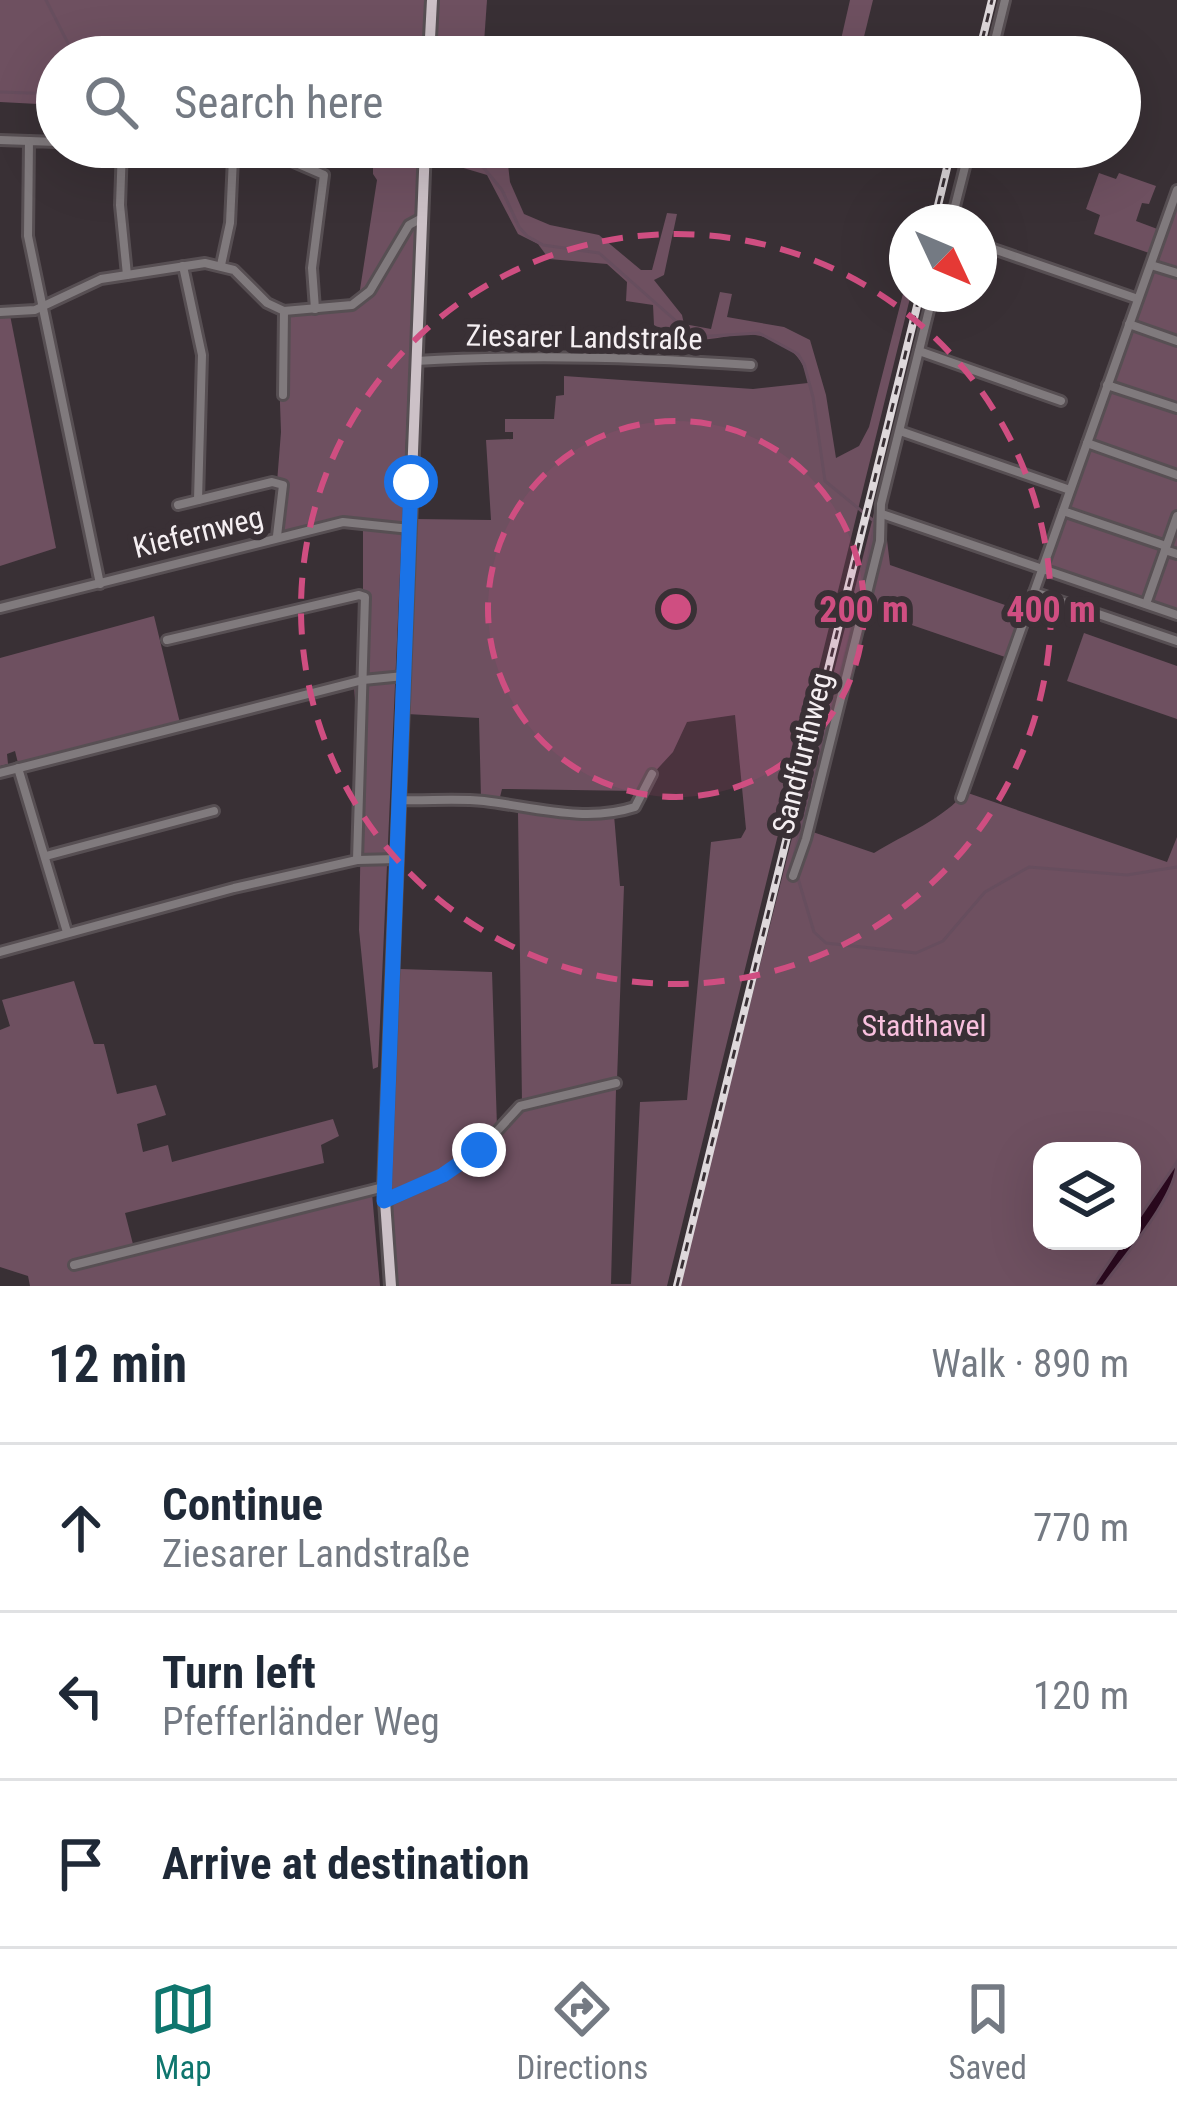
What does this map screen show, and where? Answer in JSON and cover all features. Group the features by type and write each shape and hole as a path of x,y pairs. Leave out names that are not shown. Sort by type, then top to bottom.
{"main road":[{"path":"430,36 432,0"},
{"path":"391,1286 384,1194 424,168"}],"street":[{"path":"996,36 1005,0"},
{"path":"0,140 36,141"},
{"path":"28,141 28,236 100,584"},
{"path":"121,168 127,275"},
{"path":"221,265 232,168"},
{"path":"308,168 324,175 312,268 315,309"},
{"path":"956,204 965,168"},
{"path":"961,798 1177,190"},
{"path":"0,311 45,306 93,282 183,266 221,265 240,274 270,305 284,310 352,305 362,300 409,225 422,218"},
{"path":"997,250 1138,299"},
{"path":"1150,265 1177,274"},
{"path":"183,266 202,355 198,500"},
{"path":"283,395 284,310"},
{"name":"Sandfurthweg","path":"793,876 880,541 882,514 929,312"},
{"path":"1130,324 1177,341"},
{"path":"919,351 1061,401"},
{"name":"Ziesarer Landstraße","path":"416,362 499,356 627,356 751,365"},
{"path":"1107,386 1177,408"},
{"path":"900,431 1070,490"},
{"path":"1087,442 1177,475"},
{"path":"178,505 272,482 283,485 278,536"},
{"path":"1063,511 1177,554"},
{"path":"882,514 1177,615"},
{"path":"1146,604 1177,516"},
{"name":"Kiefernweg","path":"0,608 278,536 353,522 410,529"},
{"path":"1034,592 1177,640"},
{"path":"167,640 364,597 357,860"},
{"path":"0,772 363,680 404,676"},
{"path":"18,768 67,932"},
{"path":"399,800 484,801 568,813 616,812 635,807 652,774"},
{"path":"46,856 214,811"},
{"path":"0,952 357,860 397,860"},
{"path":"74,1265 384,1194 443,1175 479,1150 520,1106 616,1083"}],"green space":[{"path":"0,0 425,0 424,36 36,36 36,104 0,102"},
{"path":"437,0 487,0 484,36 435,36"},
{"path":"850,0 873,0 864,36 842,36"},
{"path":"373,168 418,168 378,1067 373,1069 359,930 363,717 356,716 354,686 363,685 363,525 362,520 273,533 281,432 277,317 347,309 359,296 377,180"},
{"path":"464,168 508,168 524,214 599,235 641,270 652,270 667,213 677,214 664,275 654,280 684,324 711,329 720,292 732,294 727,317 784,327 810,340 826,395 836,458 859,446 869,427 898,312 907,312 667,1286 396,1286 389,1204 445,1180 489,1148 518,1110 611,1085 616,1090 611,1284 631,1284 640,1102 687,1100 711,842 741,838 746,829 735,715 687,722 673,752 637,791 502,789 500,797 481,798 479,718 407,714 415,519 491,520 486,440 513,439 513,432 505,432 505,419 554,419 556,396 564,395 564,376 753,389 808,383 803,366 783,345 755,335 706,340 676,337 654,325 653,305 626,301 627,282 607,264 549,259 538,244 518,234 487,175"},
{"path":"1099,173 1116,179 1119,173 1156,186 1149,204 1142,203 1136,221 1160,230 1152,254 1094,234 1100,215 1086,209"},
{"path":"1177,198 1177,613 1046,566"},
{"path":"10,315 56,548 0,566 0,316"},
{"name":"Stadthavel","path":"875,509 878,538 807,830 874,853 936,818 965,792 1167,862 1177,837 1177,1286 679,1286"},
{"path":"882,538 887,540 890,565 1025,612 1008,658 871,611 858,639"},
{"path":"154,616 180,723 18,763 15,751 7,754 8,764 0,766 0,658"},
{"path":"1084,633 1177,666 1177,719 1067,681"},
{"path":"518,812 614,815 620,886 624,886 617,1080 522,1103"},
{"path":"400,969 492,972 497,1127 460,1160 389,1197"},
{"path":"74,981 94,1044 104,1044 117,1094 156,1085 166,1115 137,1124 143,1152 168,1145 172,1162 333,1119 339,1136 321,1145 324,1163 125,1213 135,1252 372,1193 380,1286 30,1286 28,1276 0,1267 0,1030 10,1026 2,1000"}],"shaded area":[{"path":"1177,1162 1168,1192 1141,1234 1141,1215"},
{"path":"1117,1250 1130,1250 1103,1286 1093,1286"}],"waterway":[{"path":"46,0 64,36"},
{"path":"0,92 36,93"},
{"path":"484,168 527,236 543,245 599,253 694,337 759,333 798,354 813,397 825,481 875,522 795,866"},
{"path":"797,875 814,932 826,943 916,953 943,941 985,892 1029,867 1127,875 1177,867"}],"railway":[{"path":"983,36 992,0"},
{"path":"938,204 947,168"},
{"path":"677,1286 916,312"}],"route":[{"path":"411,482 384,1201 443,1175 479,1150"}]}
